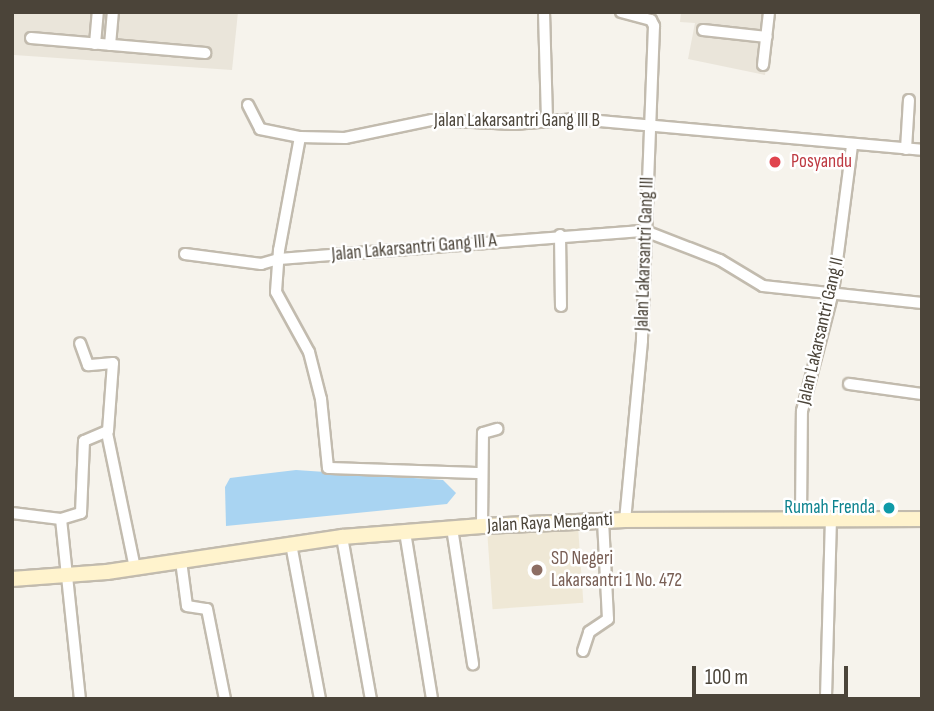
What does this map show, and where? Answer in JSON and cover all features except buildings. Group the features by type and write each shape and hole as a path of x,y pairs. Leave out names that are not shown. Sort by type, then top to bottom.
{"main road":[{"name":"Jalan Raya Menganti","path":"12,579 135,568 342,537 482,526 603,520 922,519"}],"street":[{"path":"95,44 98,12"},
{"path":"110,45 113,12"},
{"path":"544,12 547,121"},
{"name":"Jalan Lakarsantri Gang III","path":"621,12 643,17 654,26 642,341 625,520"},
{"path":"763,65 769,12"},
{"path":"703,30 767,37"},
{"path":"31,38 205,53"},
{"path":"906,149 909,100"},
{"name":"Jalan Lakarsantri Gang III B","path":"248,105 260,129 300,137 345,138 432,120 514,124 547,121 922,150"},
{"path":"300,137 276,292 309,352 321,400 328,468 479,473"},
{"name":"Jalan Lakarsantri Gang II","path":"801,518 805,386 833,292 852,146"},
{"path":"645,231 720,260 764,286 922,303"},
{"name":"Jalan Lakarsantri Gang III A","path":"184,254 253,265 279,259 560,235 645,231"},
{"path":"560,235 561,306"},
{"path":"80,343 88,365 113,363 107,433 135,568"},
{"path":"849,384 922,394"},
{"path":"482,526 479,473 483,433 497,429"},
{"path":"12,513 61,519 81,513 84,441 107,433"},
{"path":"825,697 831,518"},
{"path":"61,519 80,699"},
{"path":"583,651 589,632 608,619 603,520"},
{"path":"452,528 473,664"},
{"path":"405,532 432,699"},
{"path":"342,537 371,699"},
{"path":"292,544 320,699"},
{"path":"181,561 187,606 207,609 225,699"}],"shaded area":[{"path":"12,12 238,12 232,70 14,55"},
{"path":"681,12 774,12 765,75 688,59 695,23 680,22"},
{"name":"SD Negeri Lakarsantri 1 No. 472","path":"578,526 583,603 493,609 487,532"}],"water":[{"path":"296,470 443,480 456,493 447,504 226,526 225,487 230,478"}],"place":[{"name":"Posyandu","path":"775,162"},
{"name":"Rumah Frenda","path":"889,508"},
{"name":"SD Negeri Lakarsantri 1 No. 472","path":"537,570"}]}
